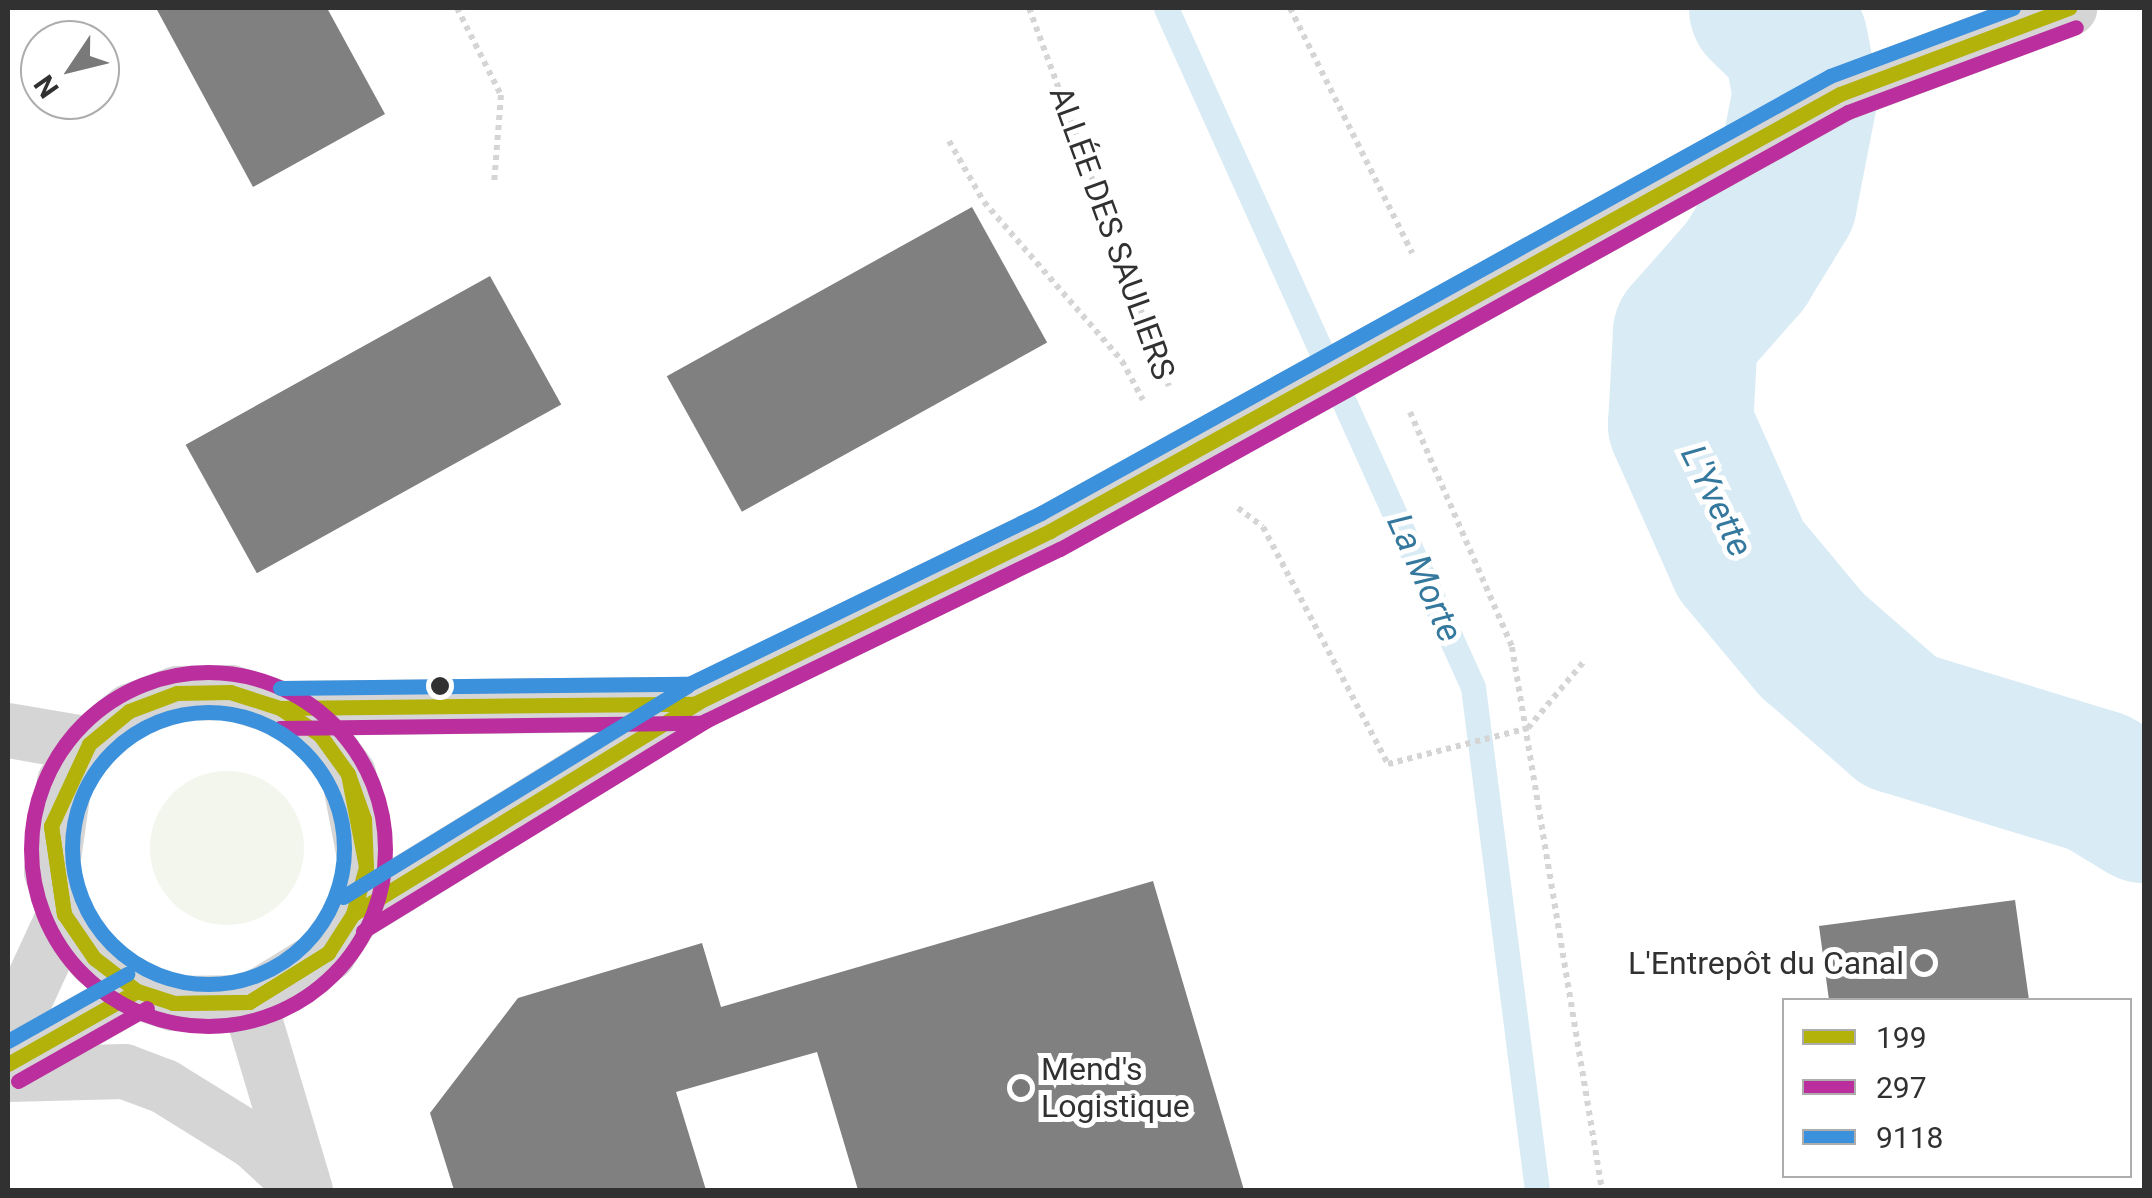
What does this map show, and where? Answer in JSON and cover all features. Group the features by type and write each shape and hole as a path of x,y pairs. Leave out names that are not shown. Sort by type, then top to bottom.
{"street":[{"path":"353,914 694,704 1176,462 1720,157 1840,94 2003,19 2069,8"},
{"path":"230,692 280,708 320,735 348,774 366,866 353,914 328,953 250,1002 174,1003 137,991 94,958 64,914 51,826 89,744 129,711 177,693 230,692"},
{"path":"280,708 694,704"},
{"path":"8,730 89,744"},
{"path":"8,1034 64,914"},
{"path":"8,1064 137,991"},
{"path":"250,1002 305,1189"},
{"path":"8,1074 124,1071 164,1086 254,1142 305,1189"}],"path":[{"path":"458,8 501,95 494,182"},
{"name":"ALLÉE DES SAULIERS","path":"1028,8 1175,404 1176,462"},
{"path":"1290,8 1442,314"},
{"path":"948,141 984,202 1122,361 1176,462 1263,526 1388,764 1528,728 1586,660"},
{"path":"1385,346 1512,647 1602,1190"}],"shaded area":[{"path":"227,771 256,777 281,794 298,819 304,848 298,877 281,902 256,919 227,925 198,919 173,902 156,877 150,848 156,819 173,794 198,777"}],"building":[{"path":"156,8 327,8 385,114 253,187"},
{"path":"972,207 1047,343 742,512 667,376"},
{"path":"490,276 561,405 257,573 186,445"},
{"name":"Mend's Logistique","path":"1153,881 1244,1190 858,1190 817,1052 676,1092 706,1190 454,1190 430,1113 518,998 702,943 721,1007"},
{"name":"L'Entrepôt du Canal","path":"2015,900 2029,998 1829,998 1819,926"}],"waterway":[{"name":"La Morte","path":"1166,8 1473,687 1537,1190"},
{"name":"L'Yvette","path":"1761,8 1795,41 1805,93 1784,201 1745,265 1685,333 1680,424 1740,559 1812,645 1899,721 2098,782 2144,810"}],"transit line":[{"name":"9118","path":"280,688 689,684 1041,513 1830,76 2013,8"},
{"name":"199","path":"280,708 694,704 1050,531 1840,94 2069,8"},
{"name":"297","path":"280,728 701,723 1060,549 1848,112 2076,27"},
{"name":"297","path":"191,672 225,672 260,679 292,692 321,712 345,736 365,765 378,797 385,849 378,901 365,933 345,962 321,986 292,1006 260,1019 225,1026 191,1026 156,1019 124,1006 95,986 71,962 51,933 38,901 31,866 31,832 38,797 51,765 71,736 95,712 124,692 156,679 191,672"},
{"name":"9118","path":"343,897 687,686"},
{"name":"199","path":"51,826 89,744 129,711 177,693 230,692 280,708 320,735 348,774"},
{"name":"199","path":"353,914 697,703"},
{"name":"9118","path":"208,712 235,714 260,722 304,752 334,796 342,821 344,848 342,875 334,900 304,944 260,974 235,982 208,984 181,982 156,974 112,944 82,900 74,875 72,848 74,821 82,796 112,752 156,722 181,714 208,712"},
{"name":"297","path":"363,931 707,720"},
{"name":"199","path":"348,774 364,819 366,867"},
{"name":"199","path":"348,774 366,867"},
{"name":"199","path":"51,826 64,914"},
{"name":"199","path":"51,826 64,914"},
{"name":"199","path":"328,953 353,914 366,867"},
{"name":"199","path":"64,914 94,958 137,991 173,1003"},
{"name":"199","path":"249,1002 328,953"},
{"name":"199","path":"249,1002 328,953"},
{"name":"9118","path":"8,1041 127,974"},
{"name":"199","path":"8,1064 137,991"},
{"name":"199","path":"173,1003 249,1002"},
{"name":"199","path":"173,1003 249,1002"},
{"name":"297","path":"18,1081 147,1008"}],"place":[{"name":"L'Entrepôt du Canal","path":"1924,963"},
{"name":"Mend's Logistique","path":"1021,1088"}]}
